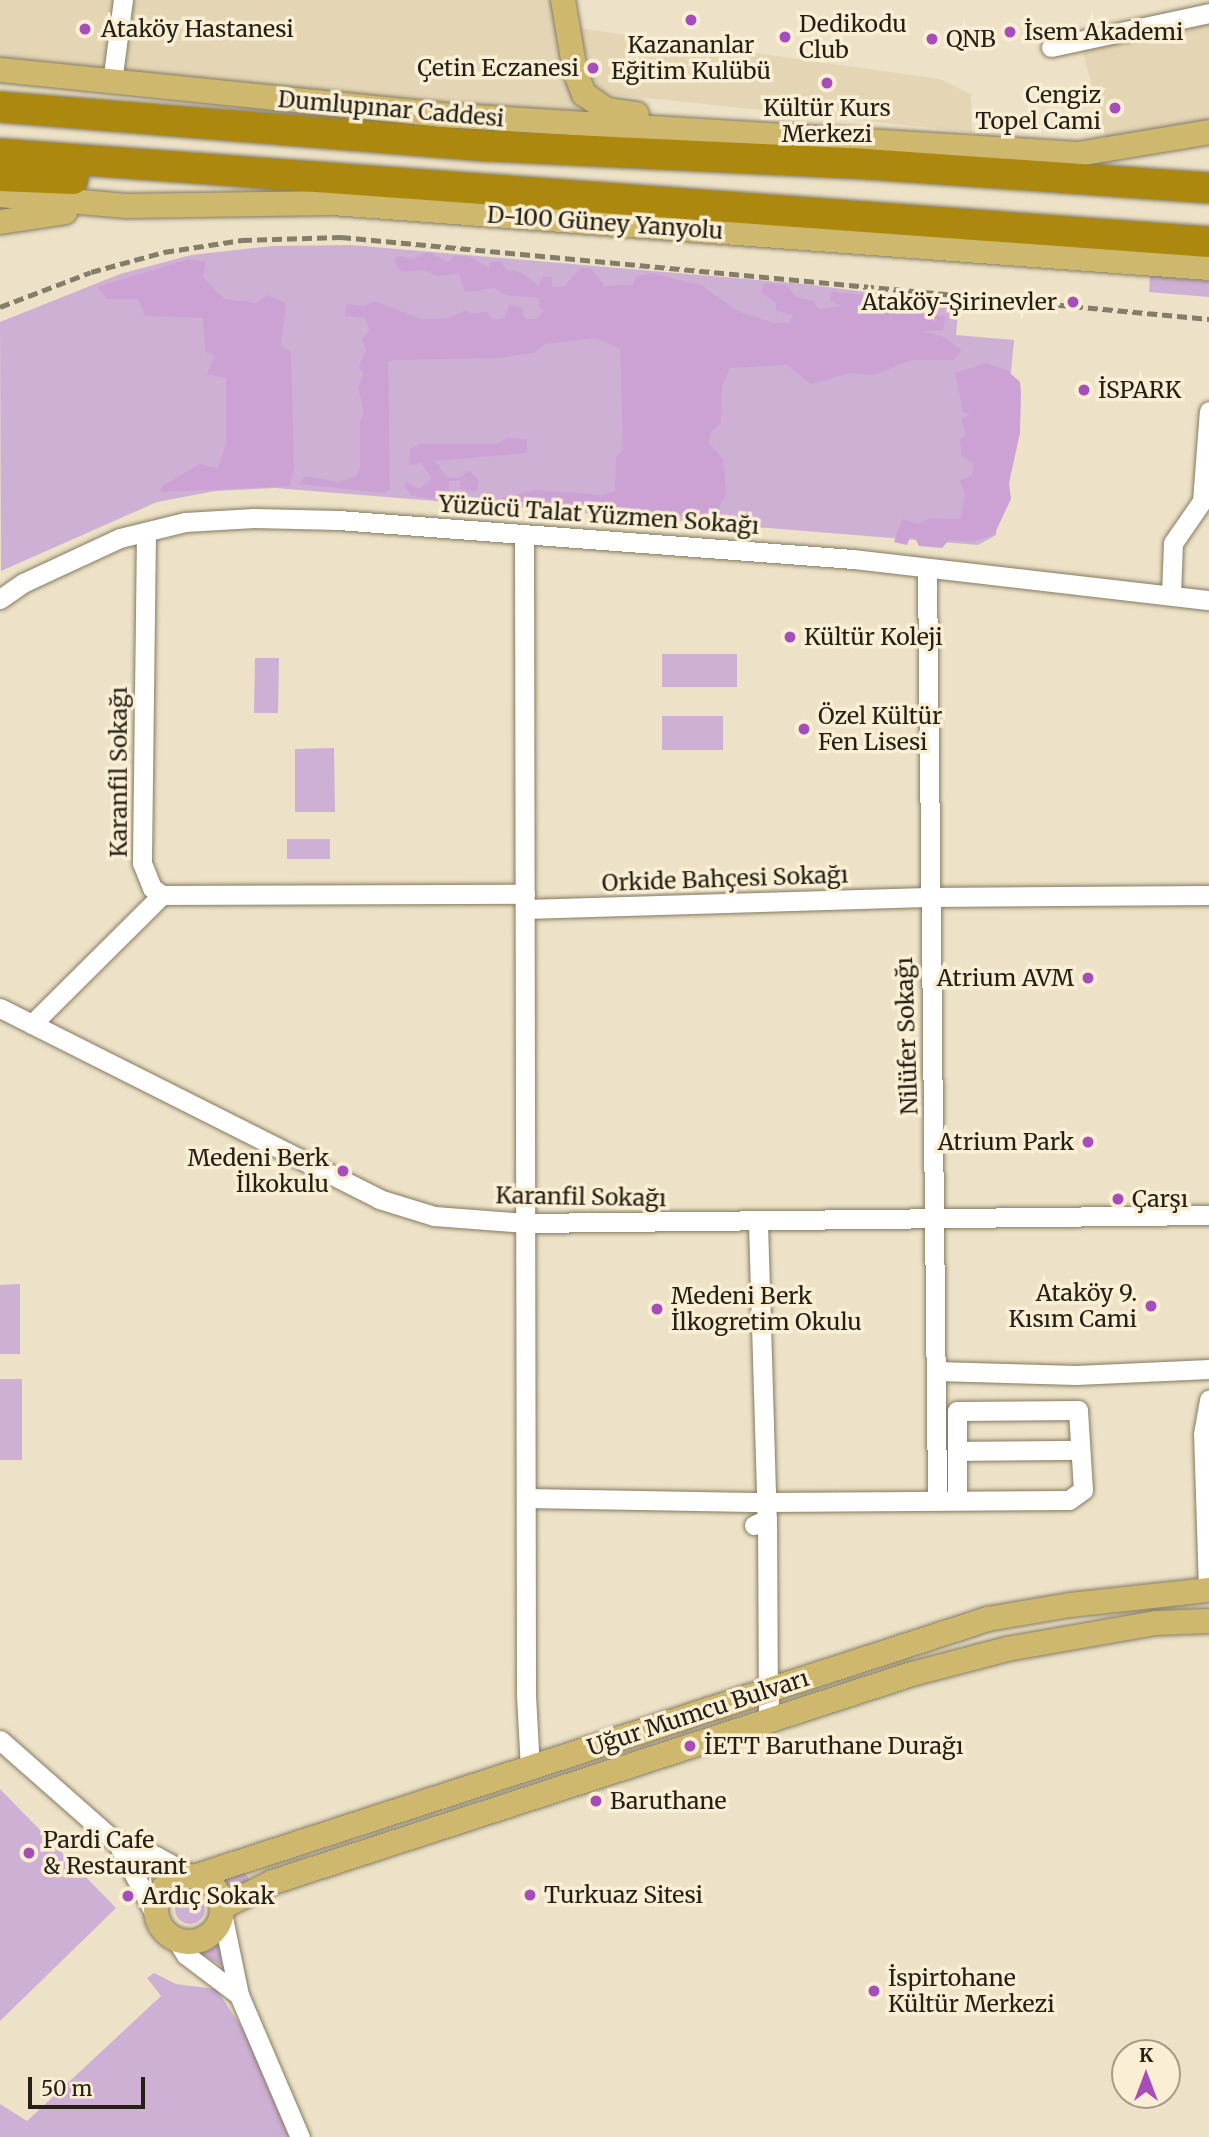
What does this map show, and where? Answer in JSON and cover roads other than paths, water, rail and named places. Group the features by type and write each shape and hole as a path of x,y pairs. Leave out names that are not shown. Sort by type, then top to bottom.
{"highway":[{"path":"0,87 175,106 297,128"},
{"path":"0,107 297,128 488,146 852,163 1204,187"},
{"path":"0,154 1209,242"},
{"path":"0,176 157,182 260,174"}],"main road":[{"path":"563,0 575,71 583,94 607,110 783,138 1078,154 1209,132"},
{"name":"Dumlupınar Caddesi","path":"0,70 441,115 783,138"},
{"name":"D-100 Güney Yanyolu","path":"0,195 127,206 332,203 1209,268"},
{"path":"0,222 127,206"},
{"name":"Uğur Mumcu Bulvarı","path":"167,1930 156,1911 162,1890 179,1877 193,1876 530,1769 988,1619 1070,1605 1209,1597"},
{"name":"Uğur Mumcu Bulvarı","path":"222,1910 273,1882 768,1720 1007,1648 1156,1623 1209,1621"},
{"path":"167,1930 190,1942 205,1937 222,1910 215,1887 193,1876"}],"street":[{"path":"113,82 123,0"},
{"path":"1051,47 1209,13"},
{"path":"1171,595 1173,543 1202,501 1209,411"},
{"name":"Yüzücü Talat Yüzmen Sokağı","path":"0,599 34,578 120,538 185,522 254,518 524,534 853,559 927,570 1209,600"},
{"name":"Karanfil Sokağı","path":"146,532 142,863 148,883 162,895"},
{"path":"524,534 526,1498 530,1769"},
{"name":"Nilüfer Sokağı","path":"927,570 927,897 937,1216 937,1500"},
{"path":"32,1024 162,895 525,902"},
{"name":"Orkide Bahçesi Sokağı","path":"525,902 1209,895"},
{"name":"Karanfil Sokağı","path":"0,1008 379,1199 434,1216 526,1223 758,1223 937,1216 1209,1215"},
{"path":"758,1223 768,1720"},
{"path":"936,1371 1076,1375 1209,1368"},
{"path":"1209,1400 1203,1434 1209,1597"},
{"path":"526,1498 763,1515 937,1500 957,1500 1069,1500 1083,1490 1078,1410 957,1411 957,1500"},
{"path":"957,1451 1080,1450"},
{"path":"0,1740 118,1844 167,1930 186,1955 239,1995"},
{"path":"118,1844 156,1856 193,1876"},
{"path":"222,1910 239,1995 300,2137"}],"railway":[{"path":"0,307 91,272 164,252 242,240 341,237 1209,319"}],"place":[{"name":"Kazananlar Eğitim Kulübü","path":"691,20"},
{"name":"Ataköy Hastanesi","path":"85,29"},
{"name":"İsem Akademi","path":"1010,32"},
{"name":"Dedikodu Club","path":"785,37"},
{"name":"QNB","path":"932,39"},
{"name":"Çetin Eczanesi","path":"593,68"},
{"name":"Kültür Kurs Merkezi","path":"827,83"},
{"name":"Cengiz Topel Cami","path":"1115,108"},
{"name":"Ataköy-Şirinevler","path":"1073,302"},
{"name":"İSPARK","path":"1084,390"},
{"name":"Kültür Koleji","path":"790,637"},
{"name":"Özel Kültür Fen Lisesi","path":"804,729"},
{"name":"Atrium AVM","path":"1088,978"},
{"name":"Atrium Park","path":"1088,1142"},
{"name":"Medeni Berk İlkokulu","path":"343,1171"},
{"name":"Çarşı","path":"1118,1199"},
{"name":"Ataköy 9. Kısım Cami","path":"1151,1306"},
{"name":"Medeni Berk İlkogretim Okulu","path":"657,1309"},
{"name":"İETT Baruthane Durağı","path":"690,1746"},
{"name":"Baruthane","path":"596,1801"},
{"name":"Pardi Cafe & Restaurant","path":"29,1853"},
{"name":"Turkuaz Sitesi","path":"530,1895"},
{"name":"Ardıç Sokak","path":"128,1896"},
{"name":"İspirtohane Kültür Merkezi","path":"874,1991"}]}
